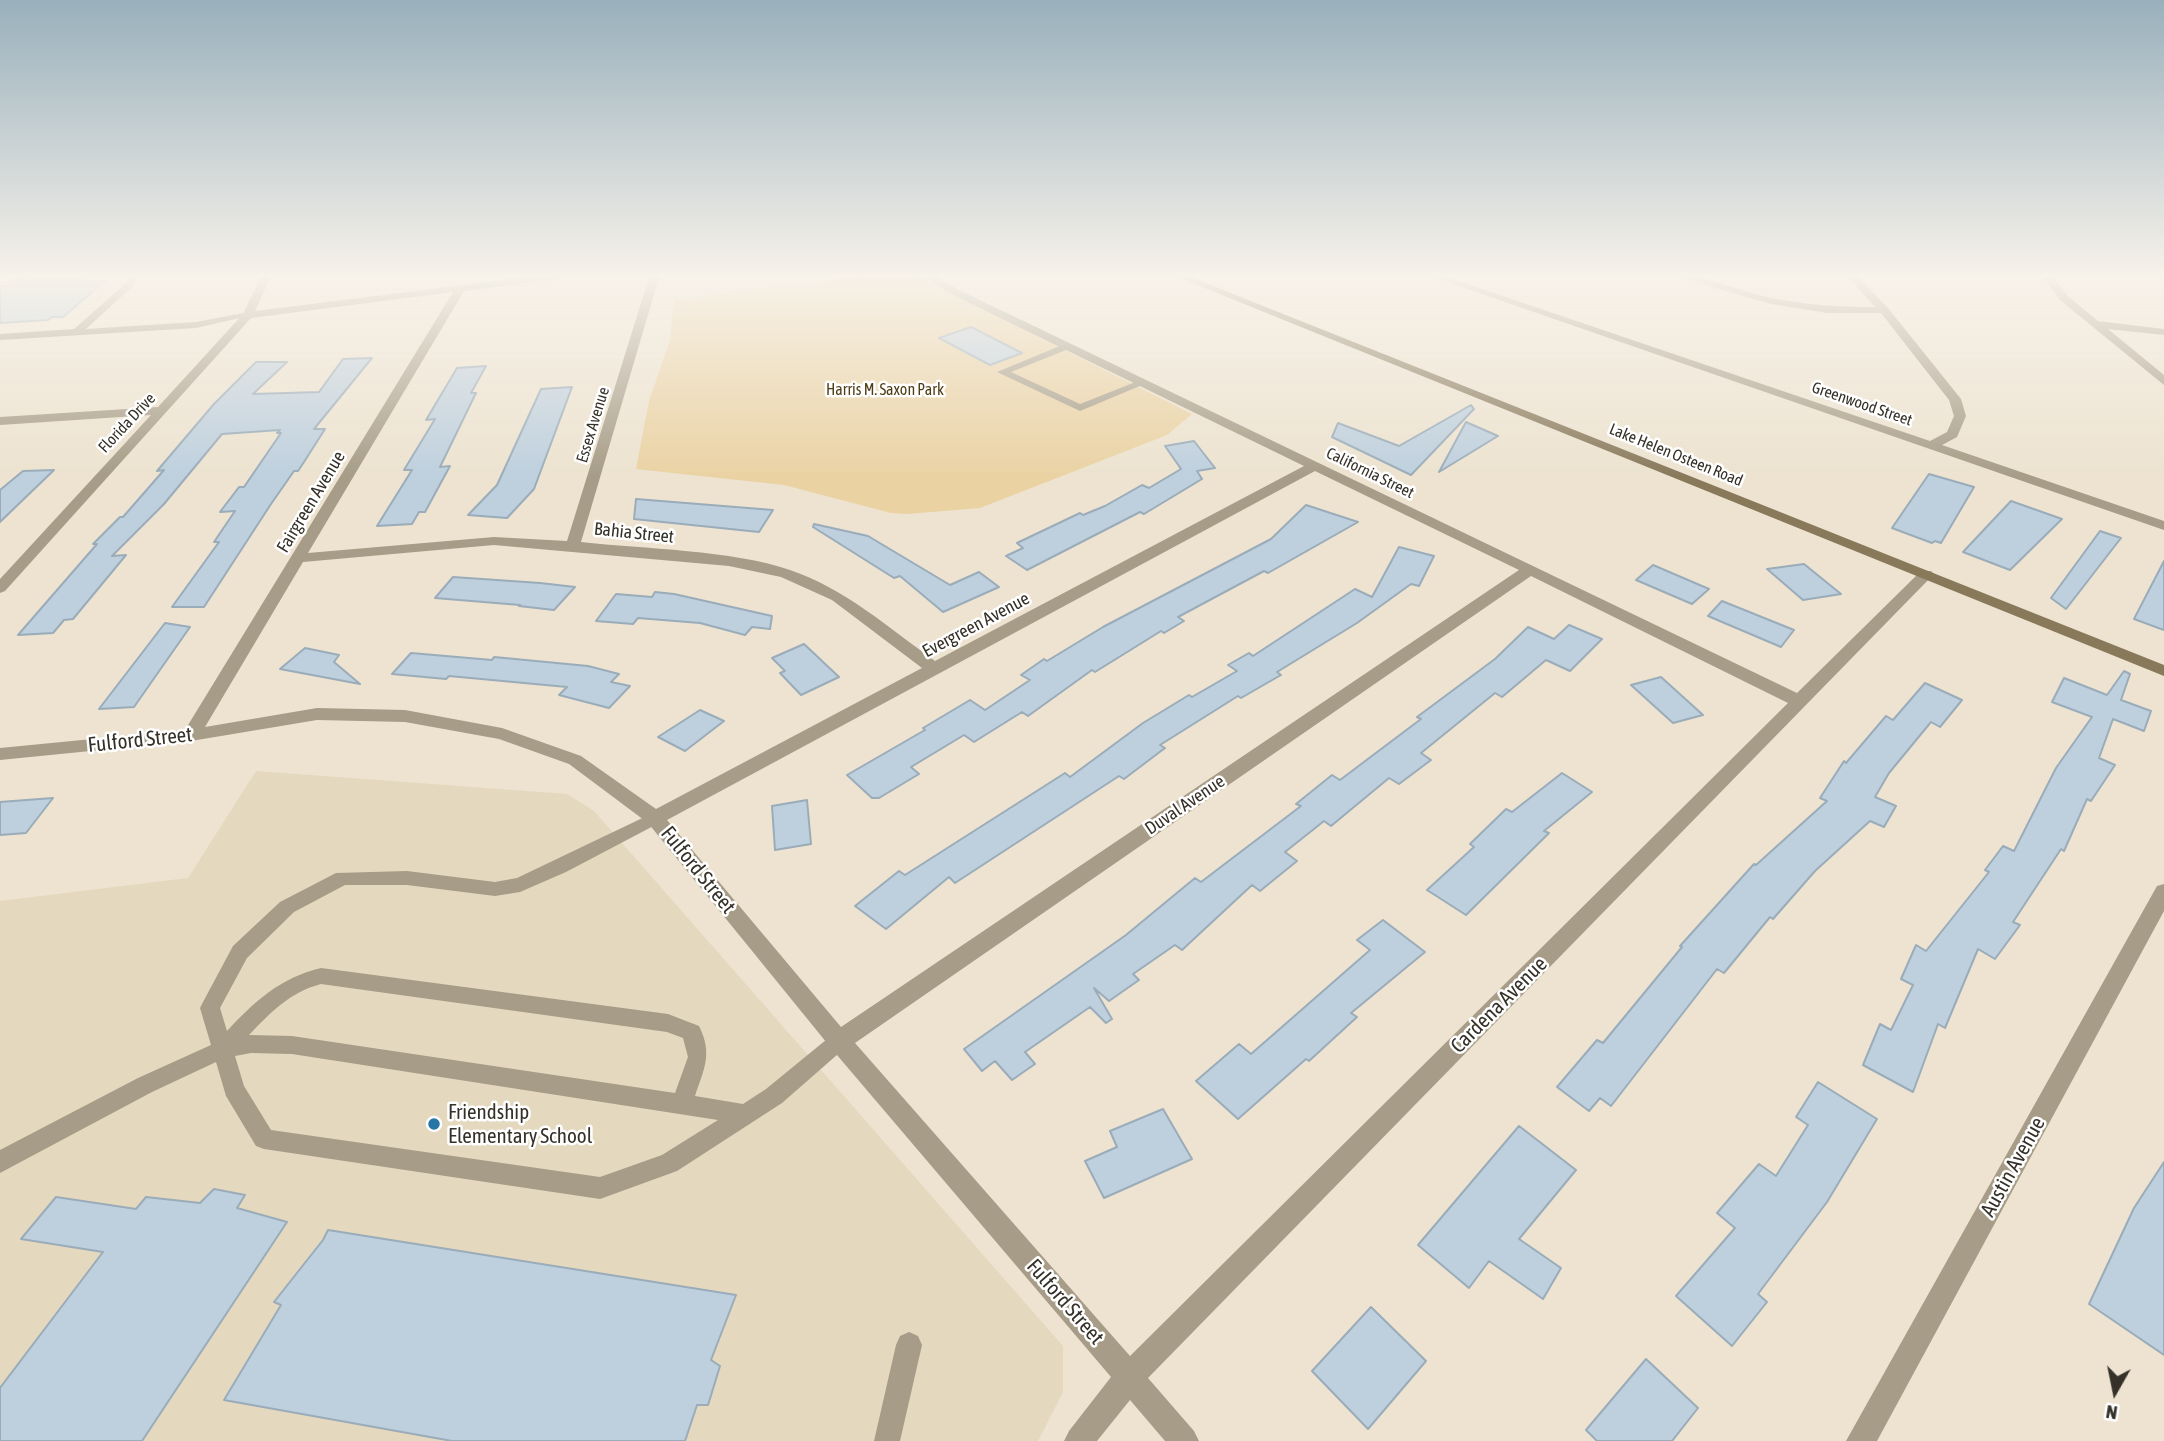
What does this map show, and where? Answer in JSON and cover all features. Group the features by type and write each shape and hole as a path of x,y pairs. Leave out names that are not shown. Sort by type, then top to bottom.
{"street":[{"name":"Florida Drive","path":"0,587 225,341"},
{"name":"Fairgreen Avenue","path":"191,735 429,341"},
{"name":"Essex Avenue","path":"573,546 635,341"},
{"name":"California Street","path":"1057,341 1801,702"},
{"name":"Lake Helen Osteen Road","path":"1343,341 2164,671"},
{"name":"Greenwood Street","path":"1628,341 2164,526"},
{"path":"1909,341 1955,399 1960,416 1952,434 1934,445"},
{"path":"2117,341 2164,381"},
{"path":"0,421 163,410"},
{"name":"Evergreen Avenue","path":"656,818 1314,466"},
{"name":"Bahia Street","path":"300,558 494,541 729,562 785,573 837,597 934,669"},
{"name":"Duval Avenue","path":"839,1041 1531,569"},
{"name":"Cardena Avenue","path":"1079,1441 1130,1376 1926,574"},
{"name":"Fulford Street","path":"0,754 191,735 317,714 405,716 490,731 575,760 656,818 839,1041 1184,1441"},
{"name":"Austin Avenue","path":"1861,1441 2164,892"}],"lane":[{"path":"1067,346 1002,372 1080,408 1142,383"},
{"path":"656,818 520,885 495,890 407,877 342,878 287,906 240,952 210,1008 234,1088 264,1139 600,1188 669,1163 774,1096 839,1041"},
{"path":"223,1049 283,989 304,979 321,976 668,1023 692,1032 698,1057 682,1104"},
{"path":"0,1162 145,1085 223,1049 251,1044 292,1045 746,1114"},
{"path":"887,1441 909,1345"}],"shaded area":[{"name":"Friendship Elementary School","path":"256,771 567,794 594,811 1063,1346 1063,1392 1038,1441 0,1441 0,901 188,878"}],"green space":[{"name":"Harris M. Saxon Park","path":"670,341 1048,341 1192,414 1167,435 980,508 907,514 891,513 784,485 636,469 649,401"}],"building":[{"path":"945,341 999,341 1022,353 990,365"},
{"path":"372,358 314,429 325,429 298,471 294,471 271,504 204,607 172,607 219,542 214,542 235,511 220,512 239,487 244,487 281,433 277,433 280,430 222,434 164,504 112,556 126,555 73,619 64,620 53,633 18,635 97,544 93,544 123,517 164,470 157,471 214,404 256,362 287,362 253,394 319,392 343,359"},
{"path":"486,366 471,393 476,393 440,467 450,466 425,512 419,512 412,524 377,526 412,470 404,470 435,419 426,420 457,368"},
{"path":"572,387 534,489 507,518 468,515 497,485 541,389"},
{"path":"1471,405 1474,409 1411,475 1332,437 1338,423 1399,446"},
{"path":"1466,422 1498,436 1439,472"},
{"path":"1194,441 1215,468 1197,471 1202,479 1144,514 1140,512 1027,570 1006,556 1023,548 1017,543 1080,513 1083,515 1105,506 1142,485 1149,488 1181,469 1165,446"},
{"path":"54,470 0,522 0,490 23,471"},
{"path":"1929,474 1974,487 1941,543 1932,543 1892,528"},
{"path":"636,499 773,510 759,532 634,519"},
{"path":"2011,501 2062,519 2010,570 1963,552"},
{"path":"1306,505 1358,522 1268,573 1264,571 1178,617 1184,621 1164,633 1161,631 1095,672 1092,670 1028,716 1022,712 974,742 964,735 911,767 919,774 879,798 872,798 847,775 925,730 923,728 970,700 985,710 1030,680 1021,675 1044,659 1047,661 1103,627 1271,539"},
{"path":"814,524 868,536 950,585 979,572 999,587 943,612 900,576 894,578 813,527"},
{"path":"2100,531 2121,538 2066,609 2051,598"},
{"path":"1399,547 1434,556 1419,586 1411,584 1357,623 1277,672 1281,675 1241,698 1238,696 1160,745 1165,748 1124,779 1119,776 955,883 949,877 886,929 855,906 899,871 905,875 1065,773 1070,777 1143,723 1189,695 1192,697 1237,671 1228,665 1249,653 1253,656 1355,589 1372,597"},
{"path":"2164,561 2164,630 2134,619"},
{"path":"1804,564 1841,594 1803,600 1767,569"},
{"path":"1653,565 1709,589 1692,604 1636,580"},
{"path":"453,577 575,587 554,610 435,598"},
{"path":"655,592 772,616 770,629 752,627 745,635 700,623 638,618 633,624 596,621 616,594 652,597"},
{"path":"1722,601 1794,630 1781,647 1708,616"},
{"path":"165,623 190,627 134,707 99,709"},
{"path":"1569,625 1602,639 1570,671 1546,660 1502,697 1495,693 1421,753 1431,760 1399,784 1389,778 1331,826 1324,821 1285,852 1297,861 1260,891 1252,885 1182,950 1175,945 1133,974 1139,980 1109,1001 1094,988 1112,1019 1106,1023 1090,1007 1025,1052 1035,1064 1012,1080 995,1061 982,1071 964,1049 1126,935 1195,878 1201,882 1301,806 1296,804 1332,775 1340,780 1421,719 1417,717 1495,659 1528,627 1554,639"},
{"path":"804,644 839,677 801,695 780,673 785,671 772,658"},
{"path":"305,648 339,655 334,662 360,684 280,669"},
{"path":"411,653 588,666 619,674 611,682 630,686 609,708 559,695 567,687 449,676 446,679 392,674"},
{"path":"2124,671 2130,674 2121,700 2151,711 2144,731 2113,719 2099,758 2115,765 2091,801 2087,799 2064,851 2061,849 2013,922 2020,925 1995,959 1978,949 1945,1028 1938,1024 1913,1092 1863,1065 1880,1024 1891,1030 1913,985 1901,979 1916,945 1926,951 1989,872 1985,870 2003,846 2014,851 2056,768 2092,717 2052,702 2064,678 2107,695"},
{"path":"1661,677 1703,715 1673,723 1631,685"},
{"path":"1925,683 1962,700 1940,727 1931,722 1889,773 1875,797 1896,806 1884,827 1870,821 1815,871 1773,919 1770,917 1724,973 1717,969 1611,1106 1600,1098 1589,1111 1557,1087 1597,1040 1603,1043 1682,947 1680,946 1754,864 1827,801 1820,798 1844,761 1846,763 1886,716 1893,720"},
{"path":"700,710 724,721 685,751 658,737"},
{"path":"1562,773 1592,792 1544,831 1549,833 1466,915 1427,890 1474,847 1470,844 1506,809 1512,812"},
{"path":"53,798 26,833 0,835 0,802"},
{"path":"807,800 811,844 775,850 772,806"},
{"path":"1383,920 1425,952 1351,1013 1357,1017 1309,1061 1306,1059 1238,1119 1196,1081 1239,1044 1251,1054 1370,950 1357,940"},
{"path":"1818,1082 1877,1119 1827,1202 1758,1294 1767,1302 1732,1346 1676,1296 1735,1228 1717,1213 1759,1164 1776,1176 1808,1125 1796,1117"},
{"path":"1163,1109 1192,1159 1104,1198 1085,1161 1117,1147 1110,1131"},
{"path":"1519,1126 1576,1170 1519,1239 1561,1268 1543,1299 1489,1261 1469,1288 1418,1245"},
{"path":"2164,1162 2164,1355 2089,1304 2134,1208"},
{"path":"214,1189 245,1195 237,1208 287,1222 142,1441 0,1441 0,1388 103,1252 21,1239 56,1197 136,1209 146,1197 200,1203"},
{"path":"328,1230 736,1295 711,1360 720,1366 708,1405 697,1405 685,1441 452,1441 224,1400 281,1305 274,1302"},
{"path":"1371,1307 1426,1361 1368,1429 1312,1371"},
{"path":"1646,1359 1698,1408 1672,1441 1597,1441 1586,1430"}],"place":[{"name":"Friendship Elementary School","path":"434,1124"}]}
